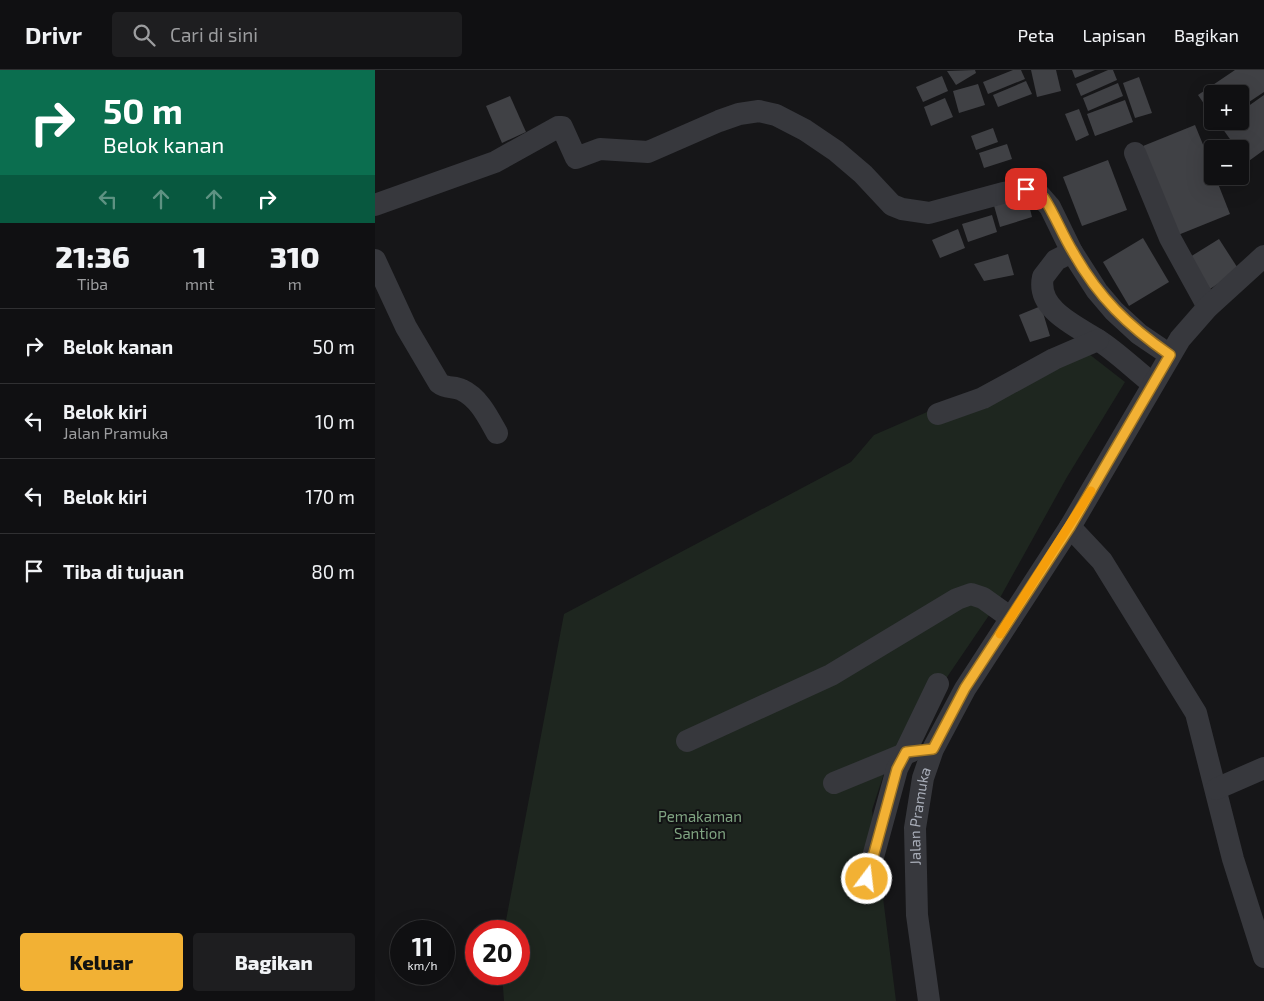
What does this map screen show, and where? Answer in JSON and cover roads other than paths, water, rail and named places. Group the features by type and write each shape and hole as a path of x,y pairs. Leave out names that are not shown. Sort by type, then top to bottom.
{"street":[{"path":"375,205 495,162 558,127 562,127 576,158 600,149 648,152 719,121 739,114 759,111 776,116 805,130 836,151 863,174 893,205 902,210 929,213 1003,193 1026,189 1036,191 1050,207 1072,252 1097,291 1114,311 1139,334 1170,355"},
{"path":"1135,153 1170,238 1208,307"},
{"path":"1072,252 1057,260 1043,277 1043,292 1061,318 1075,329 1098,340 1153,384"},
{"name":"Jalan Pramuka","path":"929,1001 917,915 915,828 923,778 933,749 965,688 1070,527 1170,355 1192,324 1208,307 1264,256"},
{"path":"375,260 406,326 439,383 462,390 480,404 497,433"},
{"path":"939,414 983,398 1054,359 1098,340"},
{"path":"1070,527 1102,561 1189,698 1202,731 1233,859 1264,957"},
{"path":"687,741 831,675 957,599 971,594 983,598 1011,618"},
{"path":"867,879 897,769 938,684"},
{"path":"834,783 906,752 933,749"},
{"path":"1216,789 1264,768"}],"park label":[{"name":"Pemakaman Santion","path":"700,826"}]}
